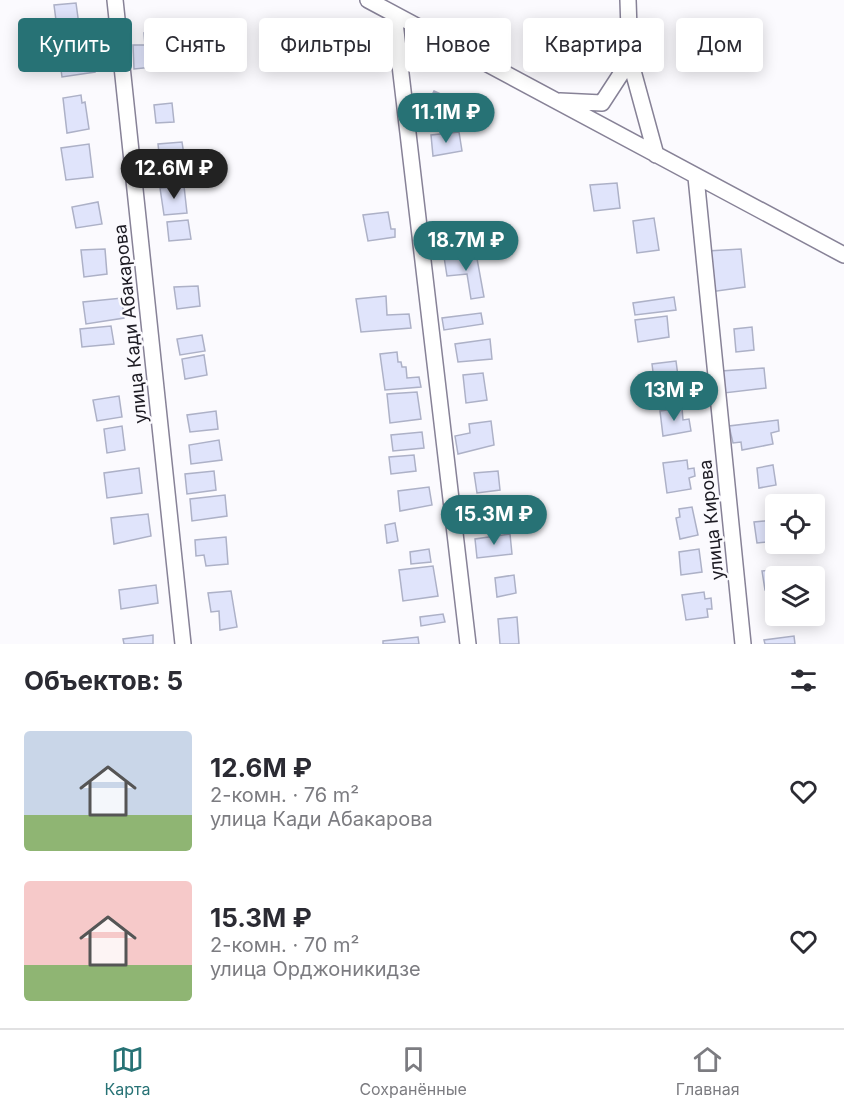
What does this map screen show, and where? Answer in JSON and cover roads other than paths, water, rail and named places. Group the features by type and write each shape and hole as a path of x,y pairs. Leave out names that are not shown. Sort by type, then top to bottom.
{"street":[{"name":"улица Кади Абакарова","path":"115,0 183,644"},
{"path":"368,0 844,255"},
{"path":"628,0 629,18"},
{"path":"394,14 468,644"},
{"path":"556,101 602,103 622,72"},
{"path":"633,72 656,155"},
{"name":"улица Кирова","path":"696,177 743,644"}]}
